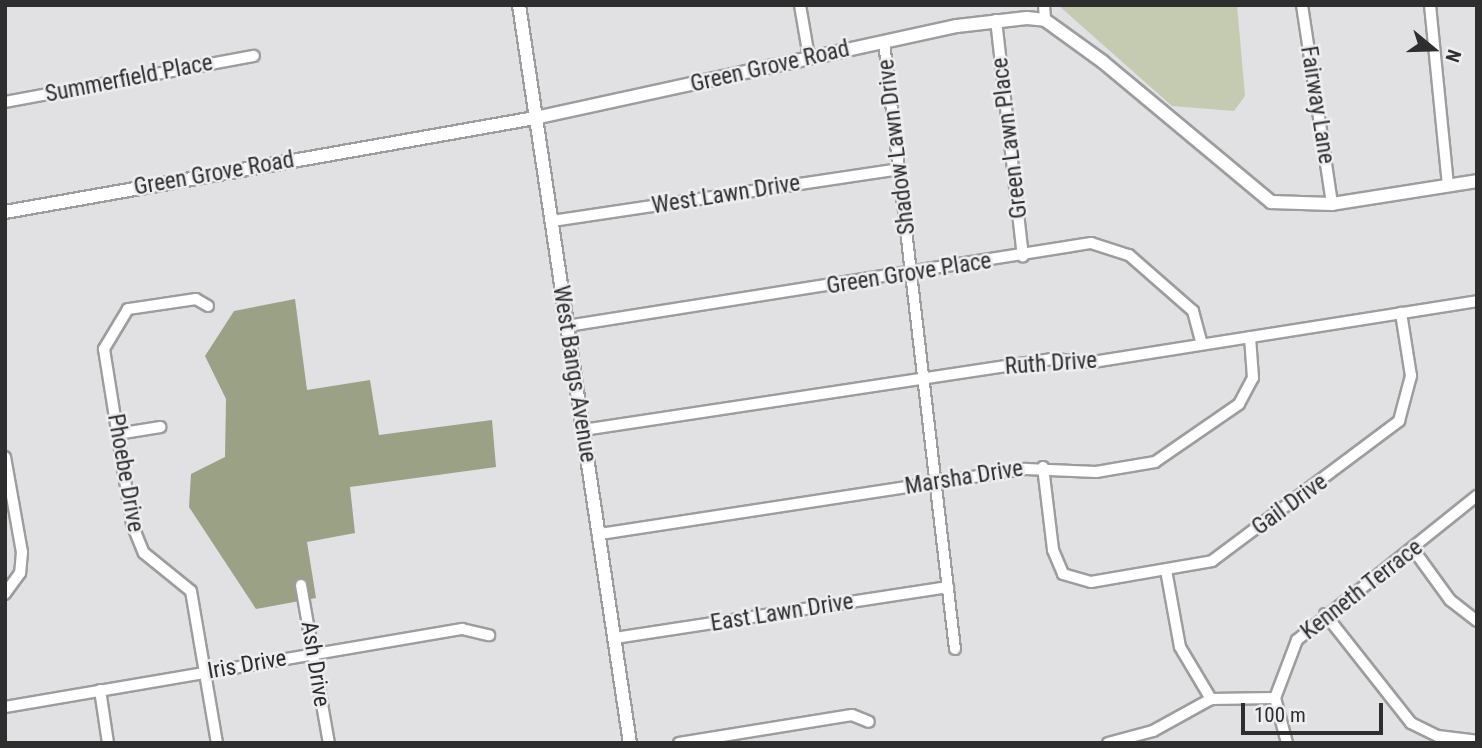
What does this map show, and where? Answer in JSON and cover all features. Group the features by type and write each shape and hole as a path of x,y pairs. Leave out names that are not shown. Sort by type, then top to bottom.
{"street":[{"name":"West Bangs Avenue","path":"519,5 630,743"},
{"path":"800,5 809,57"},
{"path":"1044,5 1045,20 1262,196 1284,205 1332,204 1477,181"},
{"name":"Fairway Lane","path":"1301,5 1332,204"},
{"path":"1430,5 1448,186"},
{"name":"Green Grove Road","path":"5,212 535,118 809,57 996,20 1045,20"},
{"name":"Green Lawn Place","path":"996,20 1023,256"},
{"name":"Shadow Lawn Drive","path":"884,42 955,649"},
{"name":"Summerfield Place","path":"5,102 254,56"},
{"name":"West Lawn Drive","path":"552,221 900,169"},
{"name":"Green Grove Place","path":"567,326 1023,256 1080,243 1118,249 1193,311 1202,344"},
{"name":"Phoebe Drive","path":"208,306 196,299 136,307 116,322 104,349 137,544 191,591 217,743"},
{"name":"Ruth Drive","path":"583,430 924,378 1202,344 1477,301"},
{"name":"Gail Drive","path":"1044,467 1053,550 1063,574 1091,582 1166,570 1221,556 1390,431 1410,386 1401,313"},
{"name":"Marsha Drive","path":"600,534 1044,467 1096,472 1175,454 1244,398 1254,366 1250,337"},
{"path":"117,434 160,427"},
{"path":"5,457 22,552 20,573 5,594"},
{"name":"Kenneth Terrace","path":"1275,698 1289,651 1325,614 1413,549 1477,496"},
{"path":"1413,549 1450,600 1477,621"},
{"path":"1166,570 1180,647 1211,699"},
{"name":"Ash Drive","path":"301,585 329,743"},
{"name":"East Lawn Drive","path":"615,638 948,587"},
{"path":"1325,614 1411,723 1438,736 1477,741"},
{"name":"Iris Drive","path":"5,707 461,629 489,635"},
{"path":"100,690 108,743"},
{"path":"1108,743 1153,731 1211,699 1275,698 1287,743"},
{"path":"679,743 852,715 869,722"}],"green space":[{"path":"1058,5 1237,5 1245,96 1234,111 1172,106"},
{"path":"295,299 307,390 370,380 379,435 492,420 496,467 350,487 355,533 307,542 316,598 256,609 189,507 191,474 225,457 226,399 205,356 234,311"}]}
